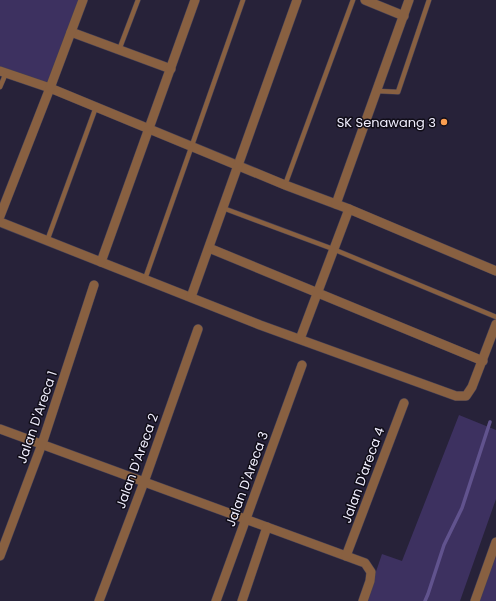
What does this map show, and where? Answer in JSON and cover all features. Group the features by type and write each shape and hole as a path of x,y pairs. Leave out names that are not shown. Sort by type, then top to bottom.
{"street":[{"path":"0,216 83,0"},
{"path":"101,262 195,0"},
{"path":"191,297 297,0"},
{"path":"365,0 404,16"},
{"path":"336,204 409,0"},
{"path":"71,32 170,69"},
{"path":"3,72 50,88 285,185 349,209 496,271"},
{"path":"300,339 349,209"},
{"path":"0,222 260,325 456,396 466,396 472,387 496,324"},
{"path":"209,248 483,361"},
{"name":"Jalan D'Areca 1","path":"0,556 42,444 94,285"},
{"name":"Jalan D'Areca 2","path":"99,601 144,482 198,328"},
{"name":"Jalan D'Areca 3","path":"216,601 302,365"},
{"name":"Jalan D'areca 4","path":"346,556 404,403"},
{"path":"0,429 365,563 370,572 370,581 363,601"},
{"path":"242,601 267,527"},
{"path":"475,601 496,542"}],"lane":[{"path":"119,50 138,0"},
{"path":"145,279 244,0"},
{"path":"285,185 353,0"},
{"path":"377,91 398,92 429,0"},
{"path":"0,87 3,72"},
{"path":"47,240 96,107"},
{"path":"223,208 334,249 496,317"}],"shaded area":[{"path":"0,0 81,0 49,86 0,69"},
{"path":"459,415 496,430 496,499 460,601 366,601 382,554 402,561"},
{"path":"496,556 496,601 479,601"}],"waterway":[{"path":"425,601 444,545 462,508 490,422"}],"place":[{"name":"SK Senawang 3","path":"444,122"}]}
